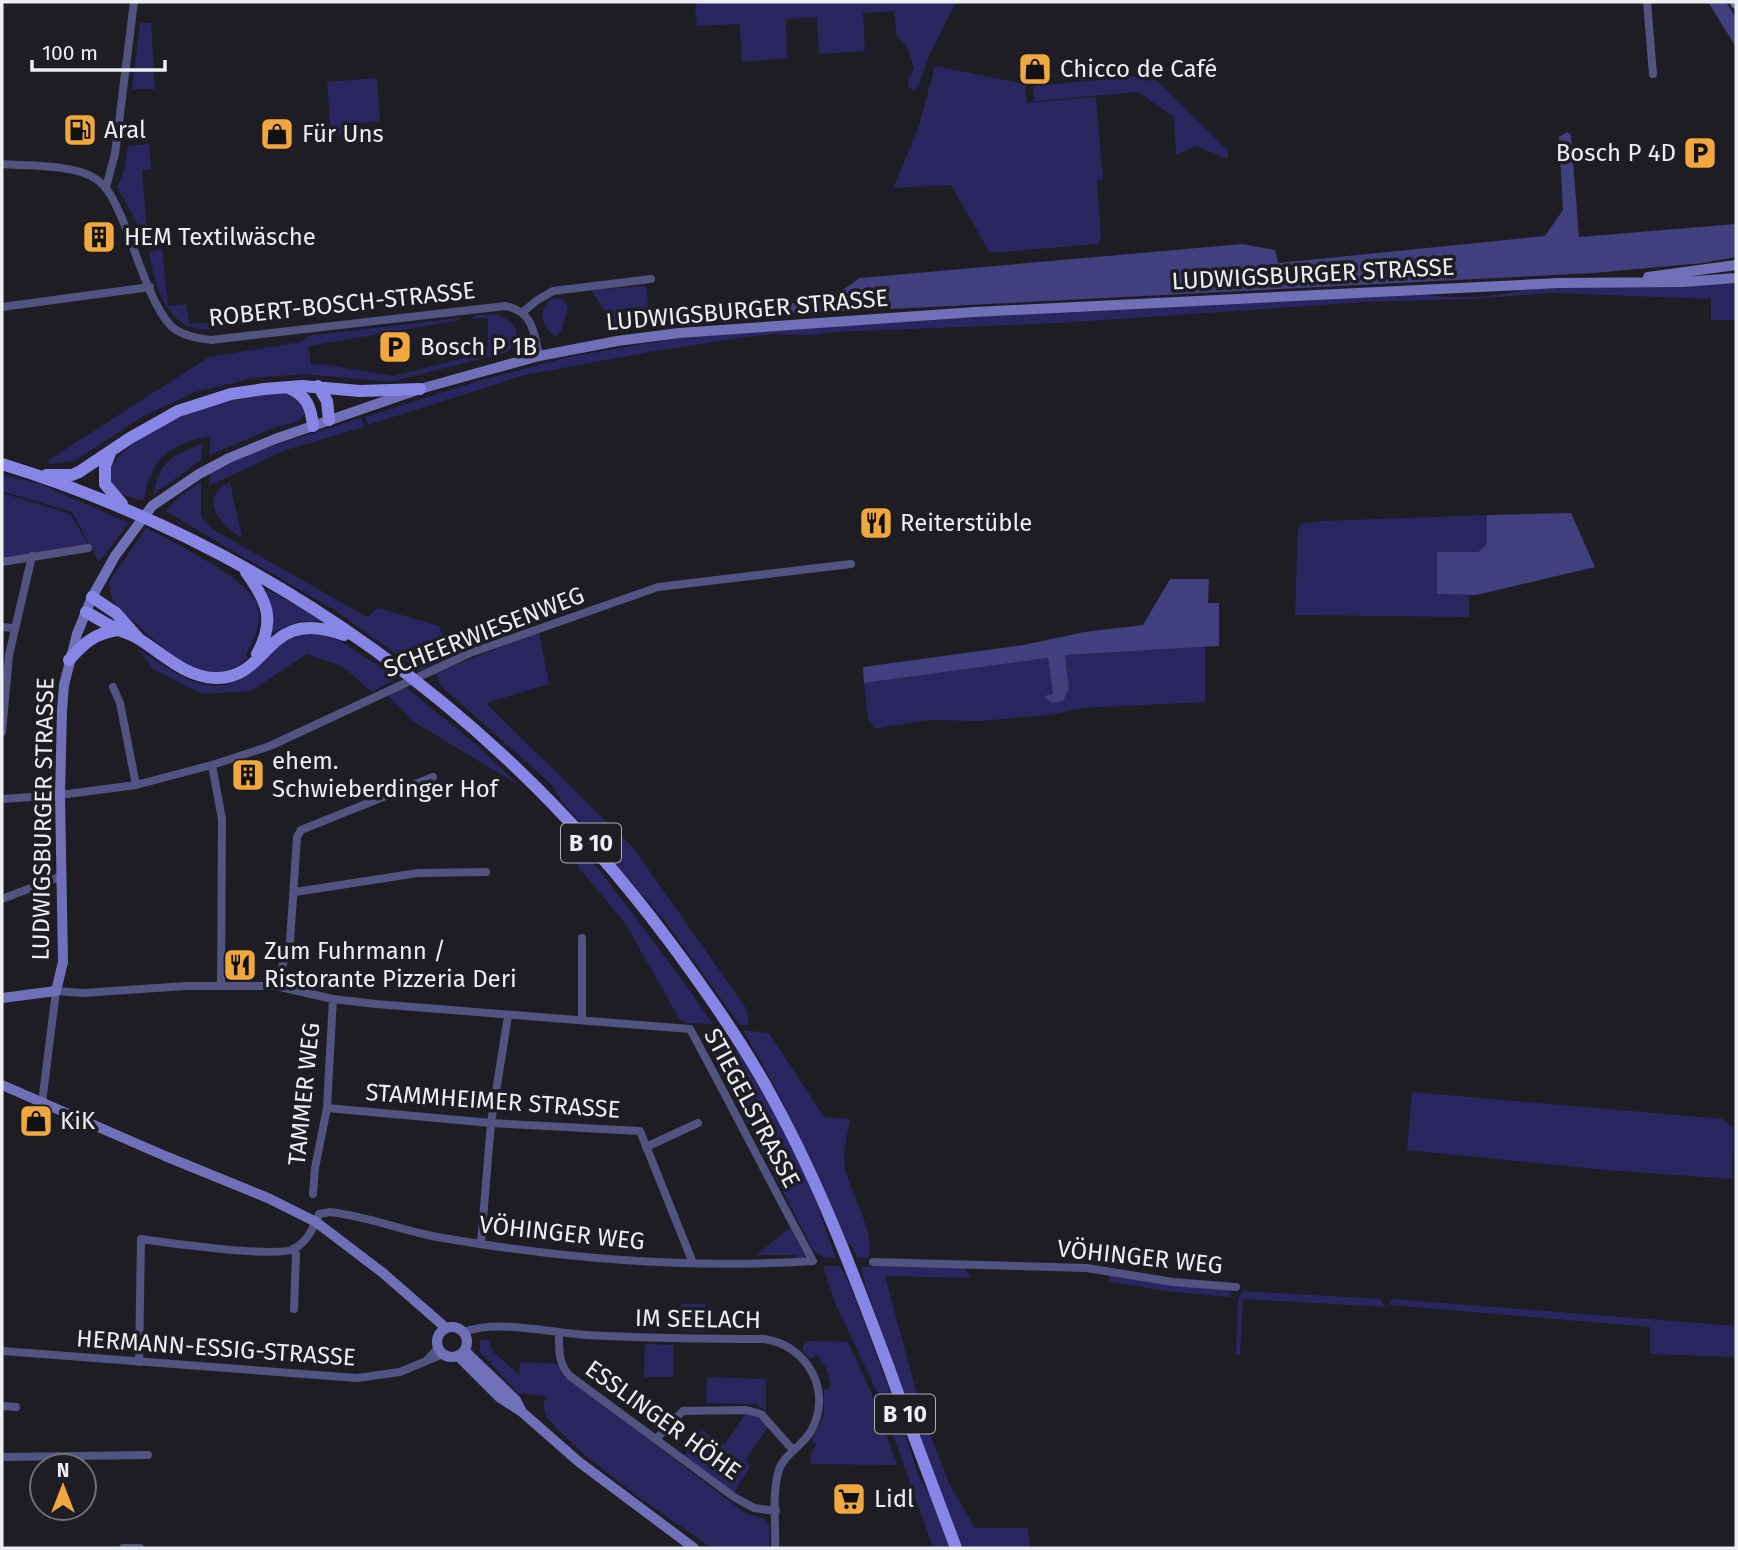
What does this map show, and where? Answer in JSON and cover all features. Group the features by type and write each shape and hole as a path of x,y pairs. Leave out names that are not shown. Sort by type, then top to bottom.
{"main road":[{"path":"1603,281 1736,265"},
{"path":"1603,281 1683,282 1736,278"},
{"name":"LUDWIGSBURGER STRASSE","path":"2,998 56,991 63,962 60,795 62,710 69,660 86,611 115,556 152,506 199,474 229,458 420,389 539,356 617,341 679,333 825,321 1603,281"},
{"path":"36,474 72,475 178,411 203,402 264,388 318,386 360,391 420,389"},
{"path":"318,386 327,401 329,420"},
{"path":"289,388 306,398 312,412 313,426"},
{"path":"110,453 105,466 104,484 128,510"},
{"name":"B 10","path":"2,464 36,474 167,527 299,599 364,641 436,695 532,781 581,831 629,887 722,1013 790,1131 842,1244 956,1548"},
{"path":"244,569 257,587 268,614 266,635 252,663"},
{"path":"92,597 116,613 138,638 176,665 213,678 231,676 252,663 285,633 305,627 324,628 364,641"},
{"path":"86,611 118,630 138,638"},
{"path":"69,660 90,638 118,630"},
{"path":"2,1085 258,1193 316,1222 374,1266 426,1311 443,1330"},
{"path":"458,1327 464,1332 467,1340 461,1354 450,1357 440,1351 437,1340 443,1330 458,1327"},
{"path":"461,1354 499,1398 522,1412 579,1462 694,1548"}],"street":[{"path":"2,164 78,172 96,179 106,187 115,154 134,2"},
{"path":"1647,2 1653,74"},
{"name":"ROBERT-BOSCH-STRASSE","path":"106,187 127,228 163,314 172,327 195,338 211,340 505,306 523,312"},
{"path":"539,356 531,323 523,312 536,301 553,291 651,279"},
{"path":"2,307 150,287"},
{"path":"2,562 88,548"},
{"path":"2,732 9,654 32,556"},
{"name":"SCHEERWIESENWEG","path":"2,799 136,785 212,765 270,746 470,653 658,587 851,564"},
{"path":"2,627 15,628"},
{"path":"113,687 120,703 136,785"},
{"path":"212,765 222,819 222,985"},
{"path":"276,986 290,942 297,837 301,830 433,777"},
{"path":"295,892 418,873 486,872"},
{"path":"2,899 62,876"},
{"path":"582,938 582,1020"},
{"name":"STIEGELSTRASSE","path":"56,991 83,993 222,985 276,986 333,999 508,1016 690,1029 813,1261"},
{"path":"42,1103 56,991"},
{"name":"TAMMER WEG","path":"313,1194 315,1168 327,1108 333,999"},
{"path":"481,1243 491,1123 508,1016"},
{"name":"STAMMHEIMER STRASSE","path":"327,1108 491,1123 640,1131 693,1263"},
{"name":"STAMMHEIMER STRASSE","path":"646,1147 698,1123"},
{"name":"VÖHINGER WEG","path":"316,1222 319,1214 342,1213 410,1232 619,1262 813,1261"},
{"path":"139,1362 141,1239 202,1248 287,1251 310,1235 316,1222"},
{"path":"294,1248 294,1309"},
{"name":"VÖHINGER WEG","path":"873,1262 1087,1268 1172,1282 1236,1287"},
{"name":"IM SEELACH","path":"464,1332 484,1328 764,1339 786,1344 806,1360 817,1382 820,1405 810,1432 778,1472 775,1548"},
{"name":"ESSLINGER HÖHE","path":"559,1333 562,1368 747,1504 754,1508 776,1511"},
{"name":"HERMANN-ESSIG-STRASSE","path":"2,1351 357,1378 400,1372 426,1361 440,1351"},
{"path":"2,1406 16,1407"},
{"path":"656,1439 683,1411 746,1410 761,1415 793,1450"},
{"path":"2,1457 148,1455"},
{"path":"123,1548 141,1548"}],"shaded area":[{"path":"698,2 956,2 930,54 918,87 913,90 909,88 908,82 914,68 906,45 897,37 894,11 863,13 865,51 819,54 817,17 786,19 787,58 742,62 740,24 697,26 695,7"},
{"path":"1708,2 1726,2 1736,18 1736,47"},
{"path":"140,23 151,23 155,89 132,89"},
{"path":"935,66 1025,84 1027,103 1096,97 1103,179 1097,180 1101,238 1098,244 990,253 951,185 893,188 918,129"},
{"path":"1151,75 1228,151 1228,159 1196,146 1176,155 1174,117 1138,92 1034,101 1033,86"},
{"path":"377,78 380,121 348,124 349,134 331,136 327,82"},
{"path":"1567,132 1571,135 1579,237 1736,224 1736,257 1703,263 1593,273 772,315 673,324 653,312 827,301 860,278 1242,244 1275,250 1278,263 1545,236 1563,210 1559,137"},
{"path":"149,144 151,169 142,170 147,233 141,230 117,187 124,171 128,146"},
{"path":"162,249 168,306 186,304 189,324 234,321 234,324 218,329 193,327 172,314 159,292 149,252"},
{"path":"1736,284 1736,320 1711,320 1711,299 1552,293 1475,299 1365,302 1059,323 833,332 815,335 774,334 649,352 525,375 368,425 365,417 478,381 569,357 689,336 877,322 1423,294 1476,297 1528,289"},
{"path":"646,286 649,310 671,325 640,322 611,326 608,316 591,290"},
{"path":"552,298 563,299 568,308 561,332 555,336 543,318 544,308"},
{"path":"497,314 510,322 516,332 515,343 505,353 390,382 305,374 253,378 195,392 144,416 74,461 51,464 47,461 209,357 301,342 307,336 459,318 460,320 309,346 311,365 322,364 393,376 472,356 475,348 488,346 488,318 471,319 476,315"},
{"path":"283,392 296,393 304,404 304,415 297,422 273,428 210,455 210,436 183,443 157,463 144,500 126,496 112,484 110,473 115,461 140,439 157,429 208,407"},
{"path":"361,418 364,427 283,451 209,486 210,474 253,452"},
{"path":"202,443 201,460 153,495 164,466 175,456"},
{"path":"2,474 40,484 129,523 99,562 72,512 2,491"},
{"path":"201,482 201,517 214,530 367,617 378,608 439,626 451,657 420,671 336,611 165,511 180,496"},
{"path":"230,482 242,538 220,519 213,503 220,488"},
{"path":"2,493 70,514 90,547 2,560"},
{"path":"1571,513 1595,567 1476,595 1437,594 1437,552 1478,552 1487,544 1487,515"},
{"path":"1487,515 1487,544 1478,552 1437,552 1437,594 1469,595 1469,617 1295,615 1298,528 1301,524"},
{"path":"146,528 224,572 250,593 256,602 259,623 246,653 248,658 234,668 220,672 192,666 166,650 118,607 109,582"},
{"path":"1170,579 1209,579 1208,603 1219,603 1219,646 1065,655 1069,689 1063,701 1052,703 1044,696 1053,694 1048,658 864,683 863,667 1024,645 1084,632 1143,625"},
{"path":"266,589 320,621 296,622 272,633 273,615"},
{"path":"311,632 339,640 397,678 372,692 342,666 307,654 251,691 202,694 153,669 138,649 184,677 215,686 230,684 246,676 284,642"},
{"path":"539,632 549,684 486,703 634,849 746,1008 749,1021 746,1025 741,1026 665,921 563,803 551,784 440,685 435,673"},
{"path":"1205,647 1205,702 1083,708 1048,715 980,721 929,720 873,729 873,724 868,719 864,683 1048,658 1054,695 1045,696 1063,701 1069,689 1065,655"},
{"path":"404,686 476,744 520,786 414,722 386,694"},
{"path":"570,835 582,844 713,1024 680,1020 625,923 578,867 578,849"},
{"path":"743,1030 769,1033 824,1117 850,1119 844,1162 869,1237 868,1258 857,1258 848,1244 799,1135"},
{"path":"701,1033 723,1033 735,1051 737,1050 779,1123 807,1179 836,1258 823,1257 813,1250"},
{"path":"1412,1092 1723,1119 1733,1128 1732,1179 1606,1170 1407,1150"},
{"path":"790,1228 805,1256 798,1259 797,1255 756,1255"},
{"path":"823,1266 840,1266 849,1283 900,1417 919,1478 930,1494 950,1548 933,1548 882,1403 836,1305"},
{"path":"861,1267 963,1267 971,1278 885,1276 922,1413 949,1483 975,1528 1027,1528 1031,1548 961,1548 866,1288"},
{"path":"1110,1274 1229,1289 1232,1297 1109,1282"},
{"path":"1242,1291 1381,1299 1385,1307 1243,1299 1240,1355 1236,1355 1238,1299"},
{"path":"1392,1299 1736,1326 1736,1357 1650,1354 1650,1327 1389,1305"},
{"path":"681,1304 705,1304 706,1332 680,1331"},
{"path":"480,1340 489,1340 491,1350 523,1378 519,1373 520,1362 558,1364 563,1374 745,1513 765,1519 770,1527 769,1548 712,1548 641,1499 588,1458 556,1428 546,1416 543,1403 547,1399 544,1396 518,1393 480,1352"},
{"path":"809,1341 848,1342 871,1392 897,1465 810,1464 811,1452 817,1445 812,1440 824,1414 824,1390 831,1387 826,1368 817,1355 811,1359 803,1351 803,1345"},
{"path":"645,1344 674,1345 673,1377 644,1377"},
{"path":"707,1377 766,1379 766,1411 756,1404 706,1403"},
{"path":"746,1413 758,1416 768,1427 745,1461 751,1466 734,1492 684,1457 701,1430 724,1445"}],"place":[{"name":"Chicco de Café","path":"1035,69"},
{"name":"Aral","path":"80,130"},
{"name":"Für Uns","path":"277,134"},
{"name":"Bosch P 4D","path":"1700,153"},
{"name":"HEM Textilwäsche","path":"99,237"},
{"name":"Bosch P 1B","path":"395,347"},
{"name":"Reiterstüble","path":"876,523"},
{"name":"ehem. Schwieberdinger Hof","path":"248,775"},
{"name":"Zum Fuhrmann / Ristorante Pizzeria Deri","path":"240,965"},
{"name":"KiK","path":"36,1121"},
{"name":"Lidl","path":"849,1499"}]}
